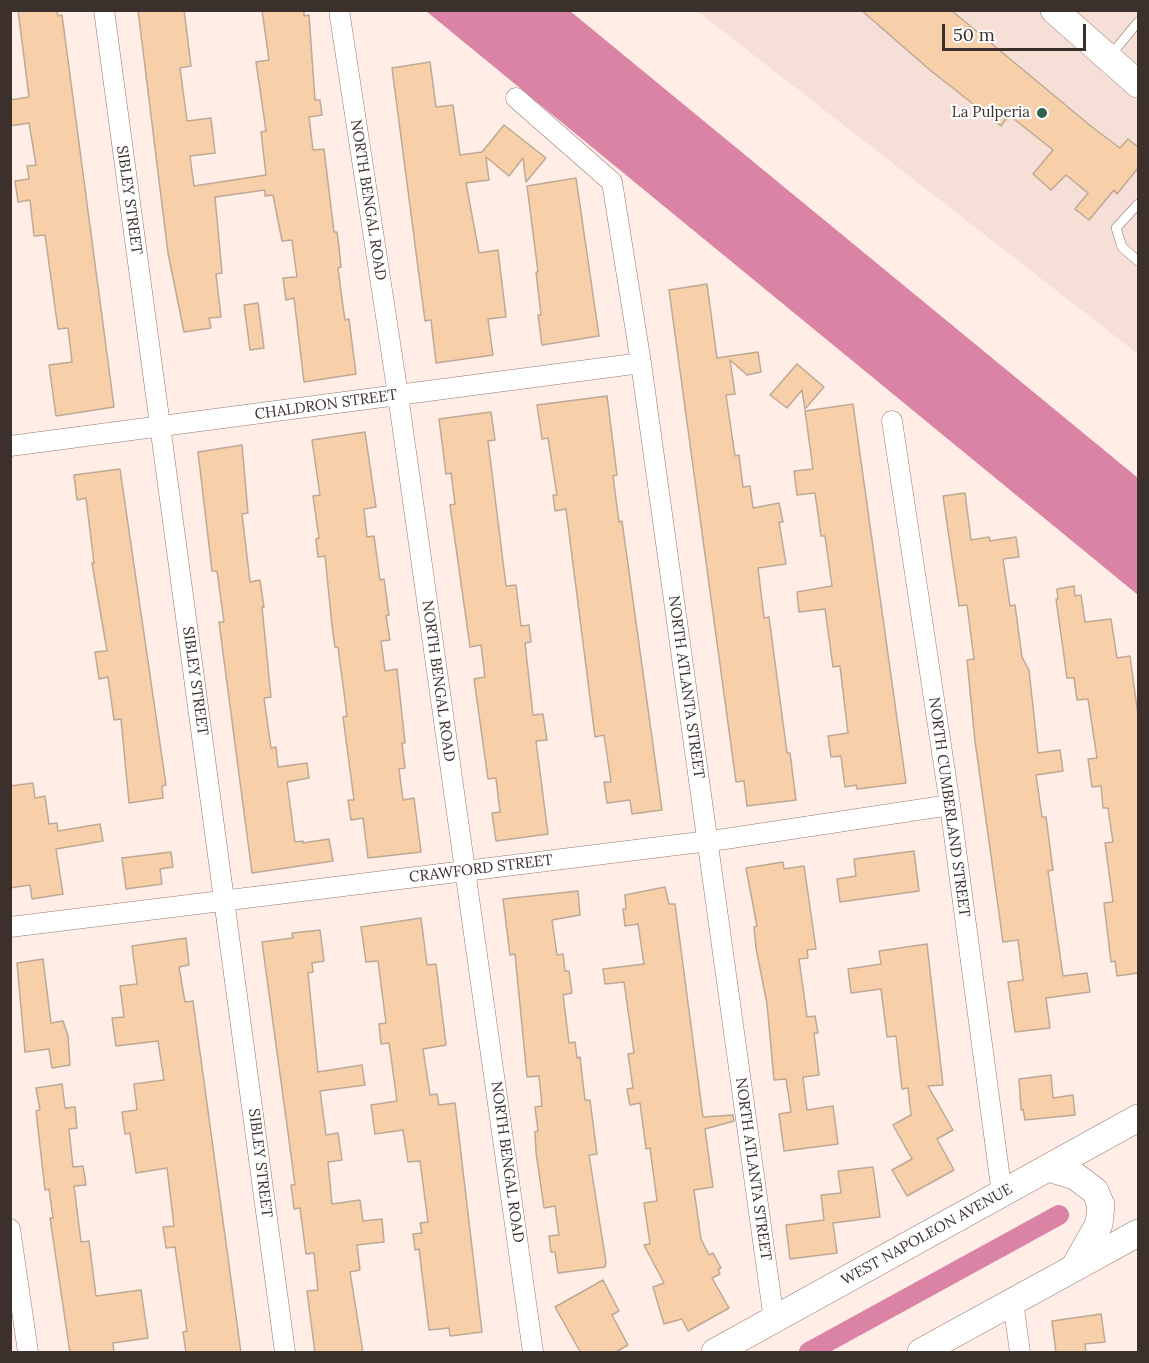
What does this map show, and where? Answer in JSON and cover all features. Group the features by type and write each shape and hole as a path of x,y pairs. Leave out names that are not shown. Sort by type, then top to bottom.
{"main road":[{"path":"1054,10 1138,84"},
{"name":"WEST NAPOLEON AVENUE","path":"715,1353 1138,1118"},
{"path":"1049,1167 1075,1176 1095,1191 1101,1205 1099,1224 1074,1269"},
{"path":"921,1353 1138,1233"}],"street":[{"name":"SIBLEY STREET","path":"104,10 285,1353"},
{"name":"NORTH BENGAL ROAD","path":"339,10 398,395 533,1353"},
{"name":"NORTH ATLANTA STREET","path":"516,98 612,182 641,363 774,1320"},
{"name":"CHALDRON STREET","path":"10,446 641,363"},
{"name":"NORTH CUMBERLAND STREET","path":"892,421 950,805 1002,1194"},
{"name":"CRAWFORD STREET","path":"10,927 465,872 950,805"},
{"path":"10,1229 17,1316 28,1353"},
{"path":"1013,1302 1020,1353"}],"lane":[{"path":"1109,58 1138,22"},
{"path":"1138,204 1116,228 1122,247 1138,261"}],"shaded area":[{"path":"426,11 570,11 1138,478 1138,595"},
{"path":"697,11 1138,11 1138,354"}],"building":[{"path":"18,10 57,10 58,16 62,15 114,407 56,416 49,365 72,362 68,328 58,329 45,235 34,236 30,200 18,202 15,181 29,179 27,166 36,165 29,123 10,126 10,100 29,97"},
{"path":"138,10 184,10 191,66 180,68 187,121 211,118 215,153 190,156 194,186 266,175 261,132 266,131 256,62 269,60 262,10 304,10 304,16 309,15 315,100 320,100 322,115 309,117 313,150 324,149 334,232 337,232 339,247 341,267 338,268 342,299 345,320 349,319 356,374 304,382 294,298 286,300 283,278 297,277 292,240 282,241 273,195 265,196 265,190 215,197 222,273 216,274 221,317 209,318 211,328 184,332 168,253"},
{"path":"861,10 951,10 1120,148 1128,139 1138,147 1138,168 1117,194 1114,190 1089,220 1075,209 1088,193 1066,175 1051,190 1033,174 1053,150 1009,115 1001,126 930,70"},
{"path":"430,62 436,107 453,105 460,155 482,152 504,125 546,158 526,182 523,158 509,176 486,157 489,180 466,183 479,253 498,250 506,317 488,319 493,355 436,363 431,320 425,321 392,68"},
{"path":"576,178 599,336 542,345 538,315 541,315 536,272 538,272 527,186"},
{"path":"707,284 717,358 758,352 761,372 747,375 730,360 735,394 726,395 735,456 739,455 743,487 750,486 753,508 779,503 783,522 779,522 786,564 758,568 764,618 769,617 787,753 790,753 796,800 747,806 744,781 736,782 669,290"},
{"path":"258,303 264,348 250,350 244,305"},
{"path":"797,364 824,387 805,409 802,390 787,408 770,395"},
{"path":"607,396 617,475 613,476 619,522 622,521 662,810 632,814 630,800 607,803 604,782 611,782 604,735 595,737 566,509 555,511 553,495 557,495 548,438 542,439 537,405"},
{"path":"853,404 906,783 857,789 856,785 845,787 841,756 831,757 828,736 848,733 840,666 833,667 825,609 799,612 797,592 832,586 825,536 821,536 815,493 797,495 794,471 813,469 805,411"},
{"path":"491,412 495,440 488,441 506,586 516,585 521,626 529,625 531,642 525,643 533,715 543,714 547,740 536,741 548,834 496,841 492,813 500,812 496,778 488,779 474,679 485,677 481,645 470,647 450,505 455,504 451,473 446,474 439,419"},
{"path":"365,432 376,507 364,509 367,537 374,536 380,580 384,579 390,640 381,641 385,671 397,669 405,743 402,743 405,768 399,769 403,800 414,798 421,852 368,858 363,818 351,820 348,800 354,800 343,717 347,716 338,647 335,647 332,626 325,556 318,557 316,539 319,538 313,496 320,495 312,440"},
{"path":"242,445 248,513 242,514 250,582 260,580 264,607 262,607 271,697 264,698 271,748 276,747 278,767 307,763 309,778 287,782 295,842 329,839 333,861 252,873 219,622 224,622 217,571 212,571 198,452"},
{"path":"120,469 166,785 162,786 163,798 129,803 121,719 114,720 108,677 99,679 95,652 107,651 92,563 94,563 86,498 77,500 74,475"},
{"path":"965,493 971,540 989,537 990,541 1016,537 1019,557 1003,559 1010,606 1015,605 1022,657 1029,670 1038,753 1060,750 1063,771 1036,775 1042,817 1046,817 1053,870 1048,871 1063,976 1087,973 1090,992 1046,998 1050,1028 1015,1032 1008,982 1023,980 1018,940 1003,942 975,741 967,660 974,659 967,605 959,606 943,496"},
{"path":"1074,586 1075,596 1081,595 1085,622 1111,619 1117,658 1130,656 1138,715 1138,973 1117,976 1115,961 1111,962 1104,903 1113,902 1105,843 1113,842 1108,808 1103,808 1101,786 1092,787 1088,759 1097,758 1088,699 1077,700 1074,678 1067,678 1056,599 1058,599 1057,589"},
{"path":"33,783 35,798 45,796 49,824 57,823 58,831 100,824 103,841 56,849 63,894 32,899 30,885 10,888 10,786"},
{"path":"914,851 919,891 840,902 837,879 856,876 854,859"},
{"path":"171,852 173,867 160,869 162,884 126,889 122,858"},
{"path":"783,862 784,869 804,866 816,949 807,950 808,958 799,959 807,1017 815,1016 818,1033 814,1033 819,1075 803,1077 807,1110 833,1106 838,1144 784,1151 779,1114 791,1112 786,1079 774,1080 767,1004 756,948 754,927 757,926 746,868"},
{"path":"665,887 669,904 675,904 703,1117 733,1115 734,1121 705,1129 713,1187 694,1190 701,1239 709,1255 713,1253 721,1268 718,1269 720,1274 712,1278 729,1308 688,1331 682,1319 664,1324 653,1287 664,1283 644,1245 650,1244 644,1203 657,1201 650,1148 646,1149 640,1103 630,1105 627,1089 633,1088 628,1054 634,1053 624,982 605,984 603,969 644,964 638,924 625,926 623,909 626,909 625,895"},
{"path":"578,891 580,915 552,920 557,955 563,954 565,971 569,971 572,993 563,995 569,1043 575,1042 577,1058 580,1057 585,1100 590,1100 597,1154 589,1155 606,1262 605,1267 558,1273 555,1252 551,1252 549,1236 559,1235 555,1206 544,1208 536,1152 535,1132 538,1131 535,1107 542,1106 539,1076 527,1077 515,954 510,955 503,899"},
{"path":"421,918 427,965 436,964 446,1045 423,1049 430,1095 437,1094 439,1105 455,1103 482,1332 450,1336 449,1328 429,1330 419,1249 415,1250 413,1234 422,1233 420,1223 428,1222 420,1161 408,1162 403,1130 375,1134 371,1105 397,1101 389,1043 381,1044 379,1024 386,1023 378,961 366,962 361,927"},
{"path":"320,930 324,961 312,963 313,972 308,973 318,1072 362,1065 365,1085 320,1091 326,1135 338,1133 342,1160 328,1162 332,1204 360,1200 363,1221 382,1219 384,1242 357,1245 360,1270 350,1272 363,1353 315,1353 307,1291 318,1290 314,1253 306,1254 300,1208 294,1209 291,1185 295,1185 262,942 293,938 292,933"},
{"path":"186,938 189,965 179,967 185,1002 193,1001 241,1353 186,1353 183,1332 187,1331 175,1247 166,1248 163,1227 174,1226 167,1168 136,1173 130,1133 125,1134 122,1112 137,1110 134,1084 164,1080 158,1041 116,1046 112,1018 124,1017 120,986 137,984 132,946"},
{"path":"927,944 943,1085 928,1086 953,1130 937,1139 954,1170 907,1196 892,1170 912,1159 893,1125 911,1115 908,1088 902,1089 896,1036 887,1037 881,989 851,993 848,969 881,964 879,951"},
{"path":"43,959 51,1023 63,1021 68,1036 70,1065 52,1068 49,1049 25,1052 17,963"},
{"path":"1051,1075 1053,1098 1073,1095 1075,1115 1025,1120 1023,1109 1021,1110 1019,1079"},
{"path":"62,1084 65,1108 75,1107 77,1128 69,1129 73,1167 83,1166 86,1185 74,1186 81,1242 89,1241 96,1296 141,1290 148,1338 113,1343 114,1353 70,1353 50,1218 53,1218 49,1189 45,1190 36,1111 40,1110 36,1088"},
{"path":"873,1167 880,1217 833,1223 837,1253 790,1259 786,1225 824,1220 821,1195 841,1193 838,1171"},
{"path":"603,1280 619,1311 612,1315 628,1345 614,1353 581,1353 555,1307"},
{"path":"1101,1314 1105,1342 1085,1344 1086,1353 1056,1353 1052,1321"}],"waterway":[{"path":"809,1352 1059,1215"}],"place":[{"name":"La Pulperia","path":"1042,113"}]}
